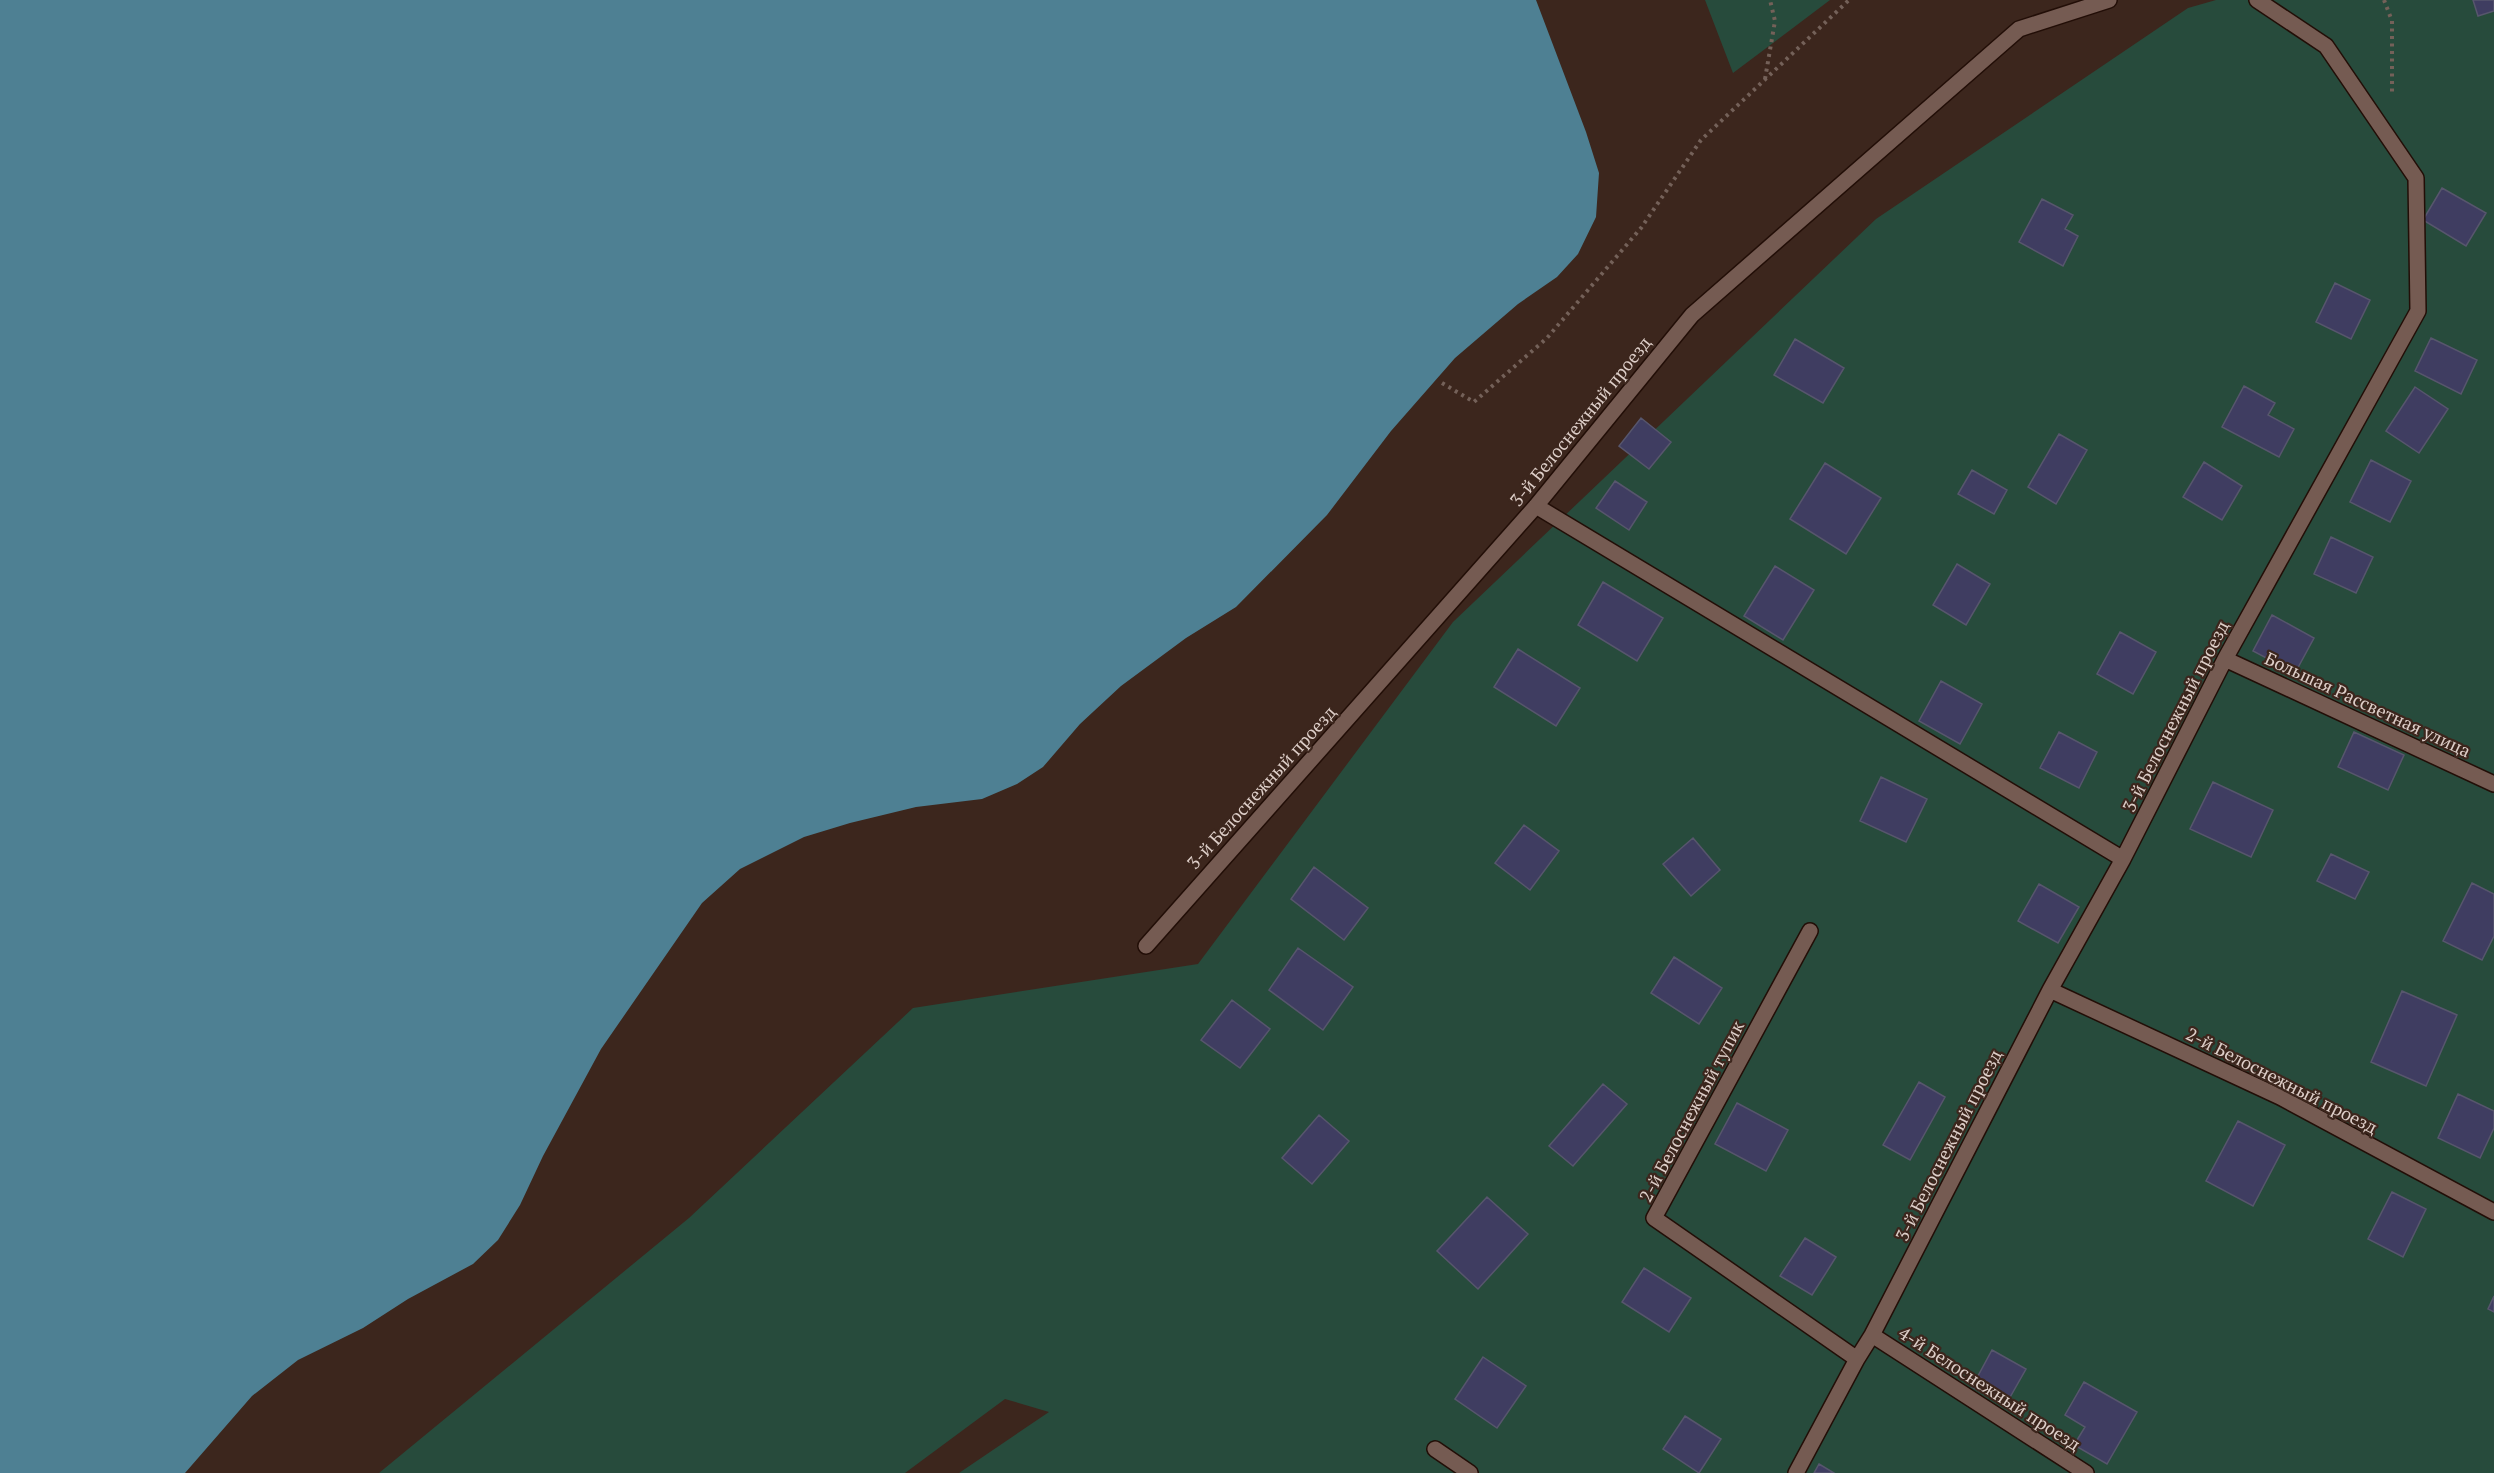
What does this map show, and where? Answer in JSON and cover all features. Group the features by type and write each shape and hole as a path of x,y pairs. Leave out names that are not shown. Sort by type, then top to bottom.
{"lane":[{"name":"3-й Белоснежный проезд","path":"1146,946 1536,506 1692,315 2019,29 2109,0"},
{"name":"3-й Белоснежный проезд","path":"1796,1473 1872,1335 2050,990 2123,859 2225,659 2418,312 2416,178 2326,46 2257,0"},
{"path":"1536,506 2123,859"},
{"name":"Большая Рассветная улица","path":"2225,659 2494,784"},
{"name":"2-й Белоснежный тупик","path":"1810,931 1654,1218 1857,1359"},
{"name":"2-й Белоснежный проезд","path":"2050,990 2280,1097 2494,1212"},
{"name":"4-й Белоснежный проезд","path":"1872,1335 2086,1473"},
{"path":"1435,1449 1470,1473"}],"path":[{"path":"1765,79 1775,21 1770,0"},
{"path":"1442,383 1474,402 1547,338 1641,228 1701,141 1849,0"},
{"path":"2384,0 2392,21"}],"green space":[{"path":"1705,0 1830,0 1733,73"},
{"path":"2216,0 2494,0 2494,1473 959,1473 1049,1412 1005,1399 905,1473 379,1473 689,1218 913,1008 1198,964 1453,622 1876,219 2188,8"}],"water":[{"path":"0,0 1536,0 1586,132 1599,173 1596,217 1578,254 1557,277 1518,304 1455,358 1391,431 1327,515 1236,607 1186,638 1121,686 1080,724 1043,767 1017,784 982,799 916,807 804,837 740,869 702,903 601,1049 543,1156 520,1205 498,1240 473,1264 408,1299 363,1328 298,1360 252,1396 185,1473 0,1473"}],"building":[{"path":"2473,0 2494,0 2494,11 2478,16"},
{"path":"2442,188 2486,213 2466,246 2423,220"},
{"path":"2042,199 2073,215 2065,229 2078,236 2063,266 2019,242"},
{"path":"2335,283 2370,300 2351,339 2316,322"},
{"path":"2431,338 2477,360 2461,394 2415,371"},
{"path":"1795,339 1844,368 1823,403 1774,375"},
{"path":"2244,386 2275,403 2268,415 2294,429 2279,457 2222,427"},
{"path":"2415,387 2448,409 2419,453 2386,431"},
{"path":"1641,418 1671,442 1649,469 1619,446"},
{"path":"2059,434 2087,450 2056,504 2028,487"},
{"path":"2371,460 2411,481 2390,522 2350,502"},
{"path":"2204,462 2242,486 2222,520 2183,497"},
{"path":"1825,463 1881,498 1846,554 1790,519"},
{"path":"1972,470 2007,490 1994,514 1958,494"},
{"path":"1615,481 1647,502 1629,530 1596,508"},
{"path":"2331,537 2373,557 2356,593 2314,574"},
{"path":"1957,564 1990,584 1966,625 1933,605"},
{"path":"1775,566 1814,590 1783,640 1744,616"},
{"path":"1603,582 1663,618 1637,661 1578,625"},
{"path":"2272,615 2314,638 2295,673 2253,651"},
{"path":"2120,632 2156,652 2133,694 2097,674"},
{"path":"1518,649 1580,688 1556,726 1494,687"},
{"path":"1941,681 1982,704 1960,744 1919,721"},
{"path":"2059,732 2097,752 2079,788 2040,768"},
{"path":"2354,732 2404,755 2388,790 2338,767"},
{"path":"1881,777 1927,799 1906,842 1860,821"},
{"path":"2213,782 2273,810 2251,857 2190,829"},
{"path":"1524,825 1559,851 1530,890 1495,863"},
{"path":"1693,838 1720,870 1691,896 1663,864"},
{"path":"2331,854 2369,872 2355,899 2317,881"},
{"path":"1314,867 1368,908 1344,940 1291,899"},
{"path":"2472,883 2494,894 2494,936 2482,960 2443,941"},
{"path":"2039,884 2079,907 2058,943 2018,921"},
{"path":"1298,948 1353,987 1323,1030 1269,990"},
{"path":"1674,957 1722,988 1699,1024 1651,993"},
{"path":"2402,991 2457,1015 2426,1086 2371,1062"},
{"path":"1232,1000 1270,1029 1240,1068 1201,1040"},
{"path":"1919,1082 1945,1097 1910,1160 1883,1145"},
{"path":"1603,1084 1627,1104 1573,1166 1549,1146"},
{"path":"2458,1094 2494,1111 2494,1128 2480,1158 2438,1138"},
{"path":"1737,1103 1788,1130 1766,1171 1715,1144"},
{"path":"1319,1115 1349,1141 1312,1184 1282,1158"},
{"path":"2238,1121 2285,1145 2253,1206 2206,1181"},
{"path":"2392,1192 2426,1209 2403,1257 2368,1239"},
{"path":"1487,1197 1528,1234 1478,1289 1437,1251"},
{"path":"1805,1238 1836,1257 1812,1295 1780,1276"},
{"path":"1644,1268 1691,1298 1669,1332 1622,1302"},
{"path":"2494,1296 2494,1312 2488,1309"},
{"path":"1992,1350 2026,1369 2005,1406 1972,1387"},
{"path":"1483,1357 1526,1386 1497,1428 1455,1399"},
{"path":"2084,1382 2137,1412 2107,1464 2074,1445 2085,1427 2065,1415"},
{"path":"1685,1416 1721,1439 1699,1473 1663,1449"},
{"path":"1819,1464 1834,1473 1814,1473"}]}
